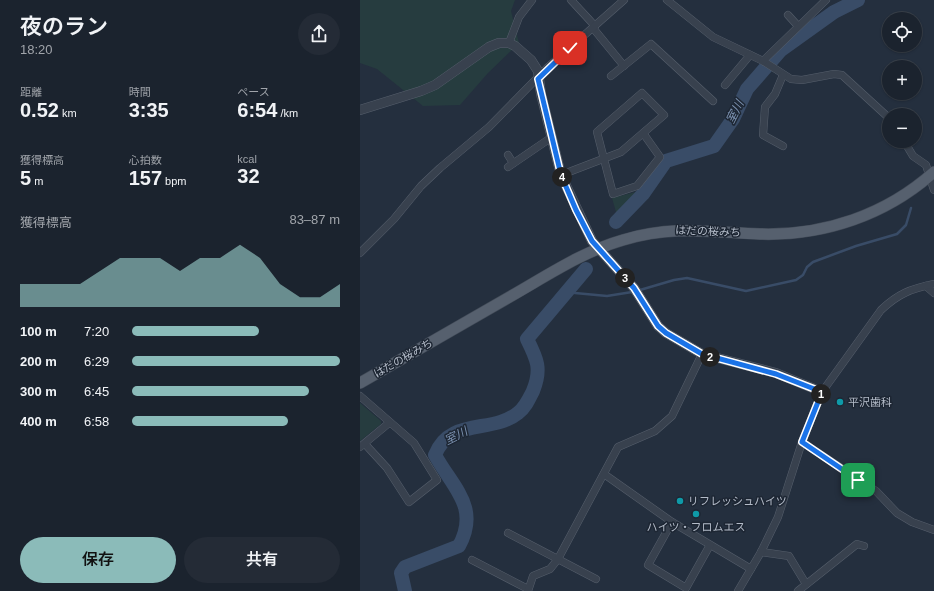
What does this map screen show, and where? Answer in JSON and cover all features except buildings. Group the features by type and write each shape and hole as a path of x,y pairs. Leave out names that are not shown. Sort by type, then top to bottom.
{"main road":[{"name":"はだの桜みち","path":"360,383 536,281 598,249 635,237 670,230 789,234 833,226 866,216 890,204 932,174"}],"street":[{"path":"509,42 519,17 532,0"},
{"path":"571,0 624,66"},
{"path":"360,253 394,219 421,186 489,127 538,79 624,0"},
{"path":"667,0 713,37 764,61 791,79 802,80 834,74 842,75 882,112"},
{"path":"764,61 826,0"},
{"path":"788,16 798,26"},
{"path":"360,110 421,91 435,85 489,48 499,43 509,42 531,60 538,71 538,79 561,175 579,216 598,249 634,288 653,319 666,333 702,354 776,374 822,392"},
{"path":"611,76 651,44 713,102"},
{"path":"725,85 750,55"},
{"path":"783,75 775,94 765,106 763,135 783,146"},
{"path":"561,175 604,159 621,152 643,133 664,115 642,92 597,132 604,159 613,194 637,186 660,157 643,133"},
{"path":"508,155 511,165 552,137"},
{"path":"908,148 913,156 926,165 932,174 934,190"},
{"path":"738,591 761,552 778,517 802,442 822,392 881,310 893,299 911,289 930,285 934,294"},
{"path":"472,560 528,590 533,576 550,569 558,559 618,447 655,431 672,416 702,354"},
{"path":"360,396 389,423 414,443 437,480 409,502 387,468 362,446 389,423"},
{"path":"802,442 876,491 897,513 912,522 934,530"},
{"path":"604,474 672,522 751,569"},
{"path":"672,522 648,565 686,590 710,545"},
{"path":"508,533 596,579"},
{"path":"798,591 857,544 864,546"},
{"path":"761,552 789,556 806,584"}],"green space":[{"path":"360,0 515,0 511,11 519,43 488,73 460,105 423,106 377,69 360,63"},
{"path":"636,192 618,214 612,198"},
{"path":"360,403 381,421 381,424 360,441"}],"waterway":[{"name":"室川","path":"616,222 643,194 666,161 714,146 733,119 747,89 781,50 834,12 858,0"},
{"path":"640,290 674,280 687,278 746,291 796,280 803,275 807,267 813,262 856,246 897,234 906,225 911,208"},
{"name":"室川","path":"405,591 401,573 405,567 459,546 465,532 467,520 462,498 435,455 442,443 451,435 508,419 523,409 533,391 538,370 536,358 527,339 586,269"},
{"path":"568,290 575,293 607,296 632,292"}],"place":[{"name":"平沢歯科","path":"840,402"},
{"name":"リフレッシュハイツ","path":"680,501"},
{"name":"ハイツ・フロムエス","path":"696,514"}],"route":[{"path":"570,48 538,79 561,175 576,210 592,241 634,288 653,319 666,333 702,354 720,360 764,370 800,382 822,392 802,442 858,480"}]}
